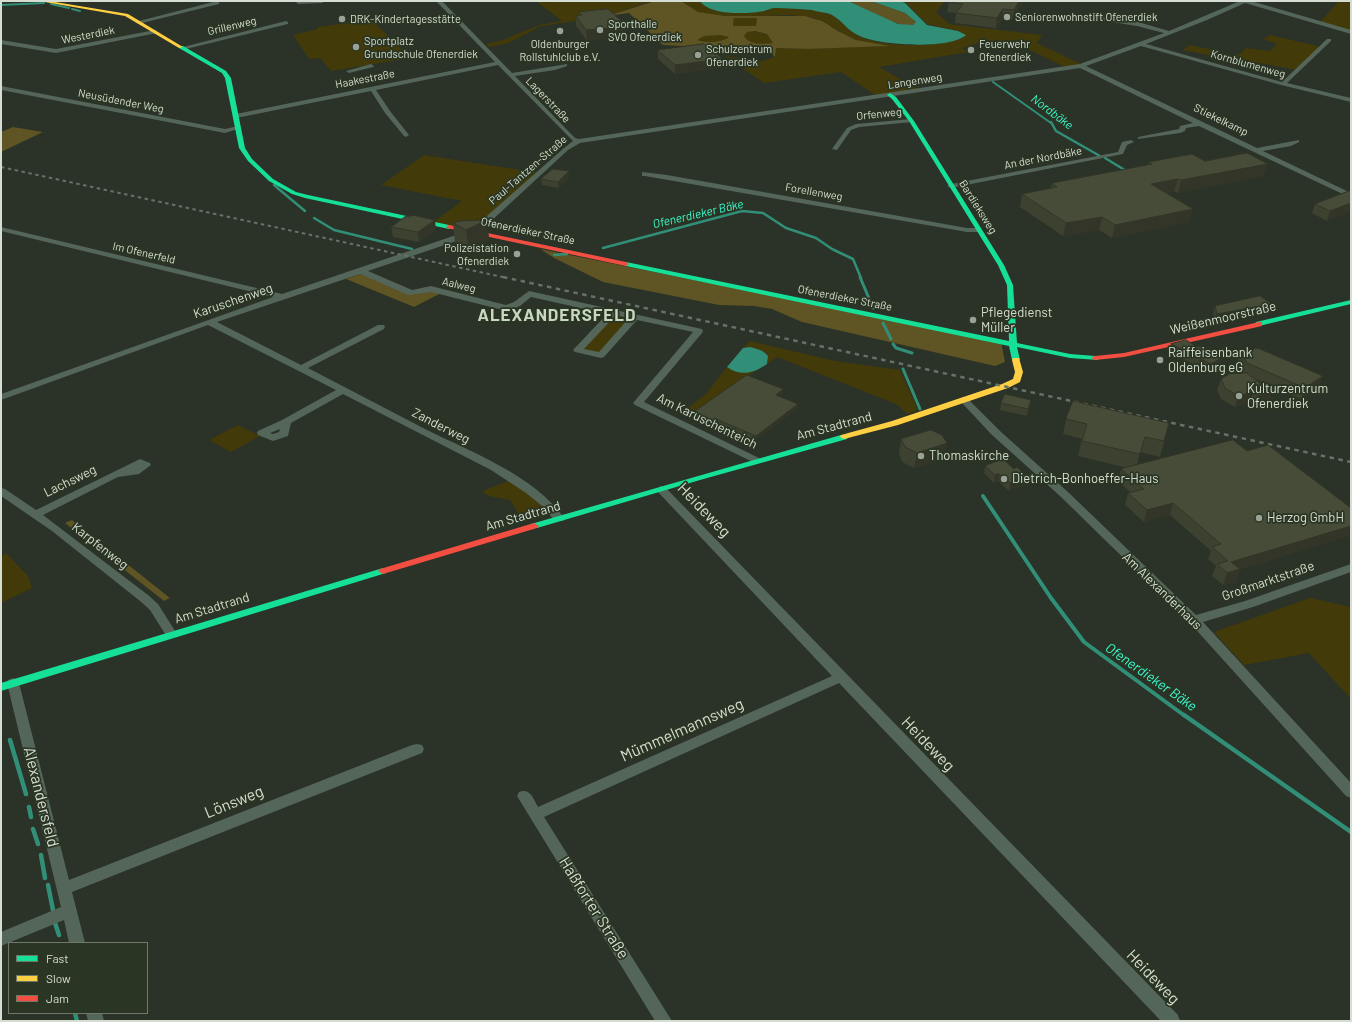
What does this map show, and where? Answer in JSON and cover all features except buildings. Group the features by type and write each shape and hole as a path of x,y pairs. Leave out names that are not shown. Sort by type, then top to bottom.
{"street":[{"name":"Ofenerdieker Straße","path":"41,1 94,11 126,15 227,75 242,148 250,160 271,180 294,193 1014,345 1070,356 1100,358"},
{"path":"298,1 301,3 319,1"},
{"path":"1244,1 1274,8 1351,32"},
{"name":"Langenweg","path":"578,142 1081,66 1170,33 1217,14 1244,1"},
{"path":"440,2 447,2"},
{"name":"Lagerstraße","path":"440,2 563,129 578,142"},
{"path":"138,22 217,3"},
{"path":"1087,16 1138,24 1170,33"},
{"name":"Grillenweg","path":"182,48 286,23"},
{"name":"Westerdiek","path":"1,42 56,51 155,32"},
{"path":"1283,84 1329,40"},
{"name":"Kornblumenweg","path":"1140,44 1283,84 1351,100"},
{"name":"Haakestraße","path":"236,116 498,63"},
{"path":"510,75 555,68 565,64"},
{"path":"349,71 371,66"},
{"name":"Stiekelkamp","path":"1081,66 1351,196"},
{"name":"Neusüdender Weg","path":"1,88 226,131 238,128"},
{"path":"372,88 387,112 406,135"},
{"name":"Bardieksweg","path":"890,95 894,98 911,121 1001,265 1010,285 1014,345"},
{"name":"Orfenweg","path":"835,149 849,129 858,125 911,121"},
{"path":"1140,138 1180,131 1183,130 1182,127 1202,123"},
{"path":"1257,150 1291,144 1297,141"},
{"name":"Paul-Tantzen-Straße","path":"474,232 566,149 578,142"},
{"name":"An der Nordbäke","path":"951,186 1076,163 1121,153 1124,143 1131,142"},
{"name":"Forellenweg","path":"645,174 967,230 978,230"},
{"name":"Im Ofenerfeld","path":"1,229 282,297"},
{"name":"Karuschenweg","path":"1,397 209,322 474,232"},
{"name":"Aalweg","path":"361,271 411,293 431,289 507,308"},
{"name":"Am Karuschenteich","path":"507,308 517,304 529,294 699,331 638,403 757,461"},
{"name":"Weißenmoorstraße","path":"1100,358 1124,355 1203,335 1351,302"},
{"path":"613,312 578,350 601,355 635,317"},
{"name":"Zanderweg","path":"209,322 302,368 512,479 534,493 559,519"},
{"path":"302,368 381,328"},
{"name":"Am Stadtrand","path":"7,685 171,634 559,519 757,461 866,432 964,400 1005,386 1017,380 1019,372 1014,345"},
{"path":"286,422 343,390"},
{"name":"Am Alexanderhaus","path":"964,400 996,433 1064,494 1194,620 1351,792"},
{"name":"Lachsweg","path":"36,514 117,474"},
{"name":"Heideweg","path":"661,489 1172,1021"},
{"name":"Karpfenweg","path":"1,491 36,514 144,598 154,608 171,634"},
{"name":"Großmarktstraße","path":"1194,620 1248,604 1351,568"},
{"name":"Mümmelmannsweg","path":"536,814 841,677"},
{"name":"Alexandersfeld","path":"7,685 64,888 77,942"},
{"name":"Lönsweg","path":"64,888 417,748"},
{"name":"Haßforter Straße","path":"524,796 664,1021"},
{"path":"1,939 70,911"}],"shaded area":[{"path":"536,1 547,1 552,4 549,1 652,1 607,16 536,27 536,29 508,43 489,47 486,44 503,40 539,25 562,21"},
{"path":"655,1 681,1 698,12 725,16 805,16 822,21 856,40 890,46 808,49 776,48 775,57 772,54 756,50 663,45 629,13 607,16","holes":["734,18 757,18 756,26 733,26","755,31 767,34 773,43 754,43 744,36 747,32","720,35 729,37 713,42 697,40 704,36"]},
{"path":"681,1 700,1 705,6 713,9 743,13 774,8 819,11 836,17 852,32 872,41 898,45 926,45 963,38 958,31 927,24 906,3 899,1 945,1 936,12 949,24 1042,35 1037,43 1083,65 1067,68 1022,46 984,41 962,48 968,52 879,67 917,89 875,95 841,72 764,83 725,56 762,61 775,57 776,48 808,49 887,46 856,40 815,18 791,15 738,17 711,15 698,12"},
{"path":"700,1 848,1 898,24 913,25 916,22 905,13 871,1 900,1 905,3 927,25 958,31 966,35 957,40 945,43 915,45 899,44 862,37 849,29 836,17 812,10 775,8 757,12 730,13 712,9 705,6"},
{"path":"848,1 871,1 905,13 916,22 915,24 909,25 892,22"},
{"path":"1339,1 1351,1 1351,32 1320,22"},
{"path":"734,18 757,18 756,27 733,26"},
{"name":"Sportplatz Grundschule Ofenerdiek","path":"372,20 410,58 331,71 320,58 309,59 293,35 318,29 318,27"},
{"path":"752,31 767,34 773,43 757,44 749,41 744,35 747,32"},
{"path":"709,35 724,35 729,37 713,42 697,40 700,37"},
{"path":"1270,35 1321,47 1297,70 1231,58 1241,53 1246,48 1270,51 1277,44 1263,39"},
{"path":"1189,45 1219,51 1213,56 1183,50"},
{"path":"13,127 43,132 1,152 1,132"},
{"path":"424,155 539,173 474,232 432,223 462,201 381,185"},
{"path":"540,249 1001,342 1005,362 995,366 802,322 772,309 754,306 719,305 603,282 554,258"},
{"path":"360,274 411,293 431,289 443,292 414,307 346,279"},
{"path":"613,313 635,317 601,355 578,350"},
{"path":"750,341 835,361 900,370 918,410 907,414 896,404 777,357 767,364 768,356 763,351 754,348 743,348"},
{"path":"750,347 760,350 768,356 767,364 757,370 747,373 737,372 727,367 743,348"},
{"path":"727,367 741,372 756,371 690,416 682,412 705,395"},
{"path":"238,425 260,436 231,452 209,440"},
{"path":"509,481 537,502 545,511 544,516 524,522 510,500 489,496 482,491"},
{"path":"72,520 170,598 164,601 65,523"},
{"path":"6,553 28,576 32,588 1,603 1,556"},
{"path":"1310,598 1351,607 1351,699 1309,653 1244,665 1214,632"}],"waterway":[{"name":"Ofenerdieker Bäke","path":"1,5 44,3"},
{"name":"Ofenerdieker Bäke","path":"51,4 69,8"},
{"name":"Ofenerdieker Bäke","path":"72,9 80,11"},
{"name":"Nordbäke","path":"993,82 1051,123"},
{"name":"Nordbäke","path":"1051,122 1056,131 1100,156"},
{"name":"Nordbäke","path":"1105,158 1128,172"},
{"name":"Ofenerdieker Bäke","path":"274,185 305,211"},
{"name":"Ofenerdieker Bäke","path":"603,248 742,211 763,213 786,228 816,238 832,249 853,259 861,278"},
{"name":"Ofenerdieker Bäke","path":"314,218 334,230 412,249"},
{"name":"Ofenerdieker Bäke","path":"554,255 567,254"},
{"name":"Ofenerdieker Bäke","path":"860,277 873,308"},
{"name":"Ofenerdieker Bäke","path":"883,323 891,339"},
{"name":"Ofenerdieker Bäke","path":"893,344 896,348 912,353"},
{"name":"Ofenerdieker Bäke","path":"903,369 920,409"},
{"name":"Ofenerdieker Bäke","path":"983,496 1051,598 1084,642 1185,716"},
{"name":"Ofenerdieker Bäke","path":"1184,715 1351,832"},
{"path":"10,740 26,794"},
{"path":"29,807 31,817"},
{"path":"33,829 38,844"},
{"path":"41,855 45,878"},
{"path":"48,885 53,910"},
{"path":"55,923 59,935"},
{"path":"75,1014 77,1021"}],"railway":[{"path":"1,167 507,278"},
{"path":"503,277 1351,462"}],"traffic: fast":[{"path":"181,47 224,72 228,78 242,148 250,160 271,180 294,193 307,197 449,227"},
{"path":"890,95 894,98 911,121 1001,265 1010,285 1013,345 1016,360"},
{"path":"626,264 1070,356 1095,358"},
{"path":"1259,324 1351,302"},
{"path":"534,526 844,437"},
{"path":"1,687 383,571"}],"traffic: slow":[{"path":"41,1 126,15 181,47"},
{"path":"844,437 895,423 1005,386 1017,380 1019,372 1016,360"}],"traffic: jam":[{"path":"449,227 626,264"},
{"path":"1095,358 1124,355 1259,324"},
{"path":"383,571 534,526"}],"place":[{"name":"Seniorenwohnstift Ofenerdiek","path":"1007,17"},
{"name":"DRK-Kindertagesstätte","path":"342,19"},
{"name":"Sporthalle SVO Ofenerdiek","path":"600,30"},
{"name":"Oldenburger Rollstuhlclub e.V.","path":"560,31"},
{"name":"Sportplatz Grundschule Ofenerdiek","path":"356,47"},
{"name":"Feuerwehr Ofenerdiek","path":"971,50"},
{"name":"Schulzentrum Ofenerdiek","path":"698,55"},
{"name":"Polizeistation Ofenerdiek","path":"517,254"},
{"name":"Pflegedienst Müller","path":"973,320"},
{"name":"Raiffeisenbank Oldenburg eG","path":"1160,360"},
{"name":"Kulturzentrum Ofenerdiek","path":"1239,396"},
{"name":"Thomaskirche","path":"921,456"},
{"name":"Dietrich-Bonhoeffer-Haus","path":"1004,479"},
{"name":"Herzog GmbH","path":"1259,518"}],"district":[{"name":"ALEXANDERSFELD","path":"557,315"}]}
